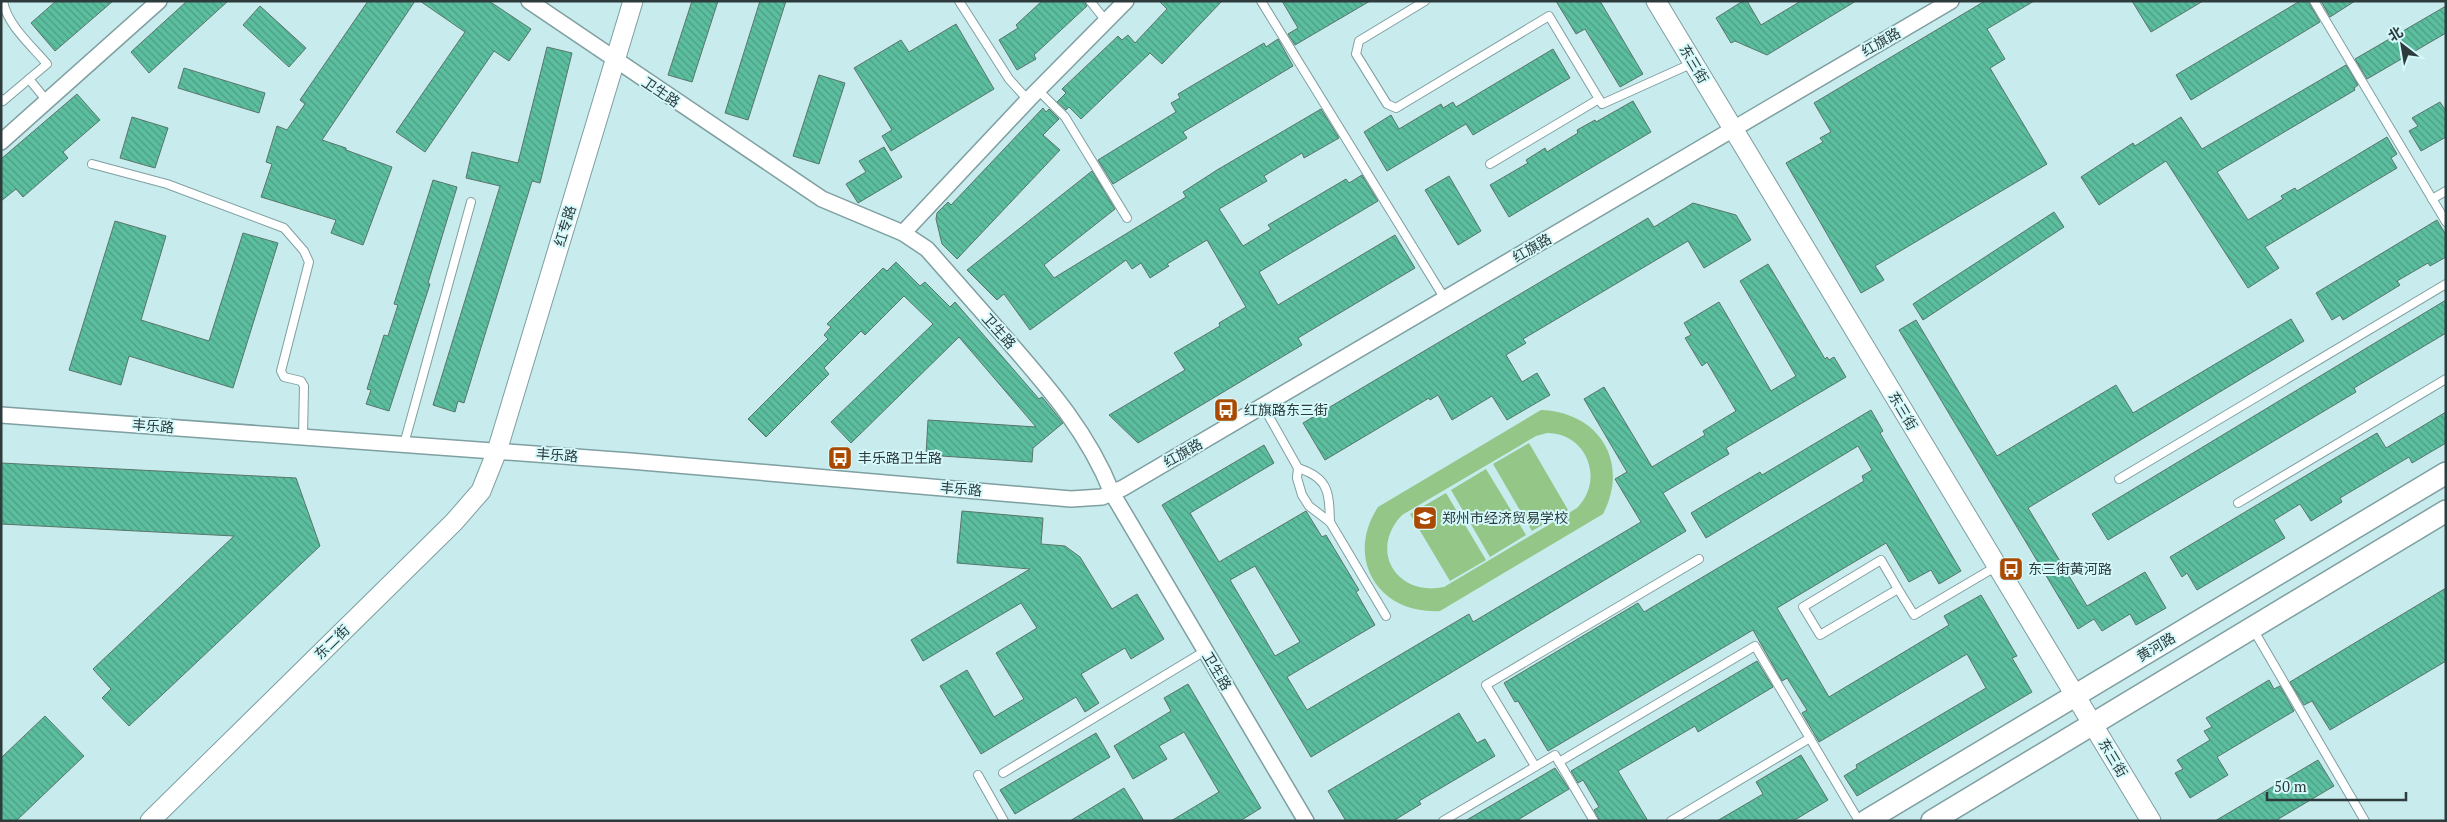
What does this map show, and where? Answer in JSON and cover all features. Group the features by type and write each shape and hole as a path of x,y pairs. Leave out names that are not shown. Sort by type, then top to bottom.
{"main road":[{"name":"黄河路","path":"1866,821 2446,473"},
{"path":"1932,821 2446,511"}],"street":[{"path":"1,142 159,1"},
{"name":"卫生路","path":"529,1 822,199 902,233 927,249 1043,381 1089,442 1112,493 1304,820"},
{"name":"红专路","path":"497,451 633,1"},
{"path":"902,233 1033,95 1126,1"},
{"name":"东三街","path":"1656,1 2151,821"},
{"name":"红旗路","path":"1112,493 1951,1"},
{"name":"丰乐路","path":"1,415 497,451 1071,499 1102,497 1112,493"},
{"name":"东二街","path":"150,821 454,522 481,490 497,451"}],"lane":[{"path":"1,99 3,101 47,64 14,25 4,10 2,1"},
{"path":"959,1 1008,79 1065,117 1127,218"},
{"path":"1090,1 1106,21"},
{"path":"1261,1 1445,299"},
{"path":"1425,1 1359,41 1356,54 1387,104 1396,108 1549,16 1602,104 1693,63"},
{"path":"2314,1 2446,222"},
{"path":"29,79 47,101"},
{"path":"1490,164 1599,98"},
{"path":"92,164 167,184 284,228 304,251 309,262 281,370 284,376 301,381 304,386 303,437"},
{"path":"2432,199 2446,191"},
{"path":"404,444 471,202"},
{"path":"2119,479 2446,284"},
{"path":"2238,503 2446,378"},
{"path":"1263,406 1298,468 1297,478 1302,495 1309,506 1330,522 1386,616"},
{"path":"1298,468 1312,472 1324,485 1329,502 1330,522"},
{"path":"1535,766 1486,685 1699,559"},
{"path":"1898,589 1820,635 1802,607 1881,560 1914,615 1997,566"},
{"path":"2252,627 2365,821"},
{"path":"1559,762 1755,646 1859,821"},
{"path":"1003,773 1205,651"},
{"path":"1671,821 1810,738"},
{"path":"1443,821 1555,754 1594,821"},
{"path":"978,775 1004,821"}],"green space":[{"path":"1541,410 1561,413 1579,420 1593,430 1604,443 1611,459 1613,476 1610,495 1603,514 1440,611 1418,610 1400,604 1385,594 1373,580 1367,564 1365,546 1368,527 1378,507","holes":["1547,433 1561,435 1581,449 1588,460 1590,484 1585,497 1577,508 1444,587 1427,588 1413,585 1401,578 1393,568 1388,556 1388,543 1392,529 1402,515 1536,436"]},
{"path":"1529,443 1568,510 1532,531 1493,464"},
{"path":"1486,469 1526,535 1490,557 1451,490"},
{"path":"1446,493 1486,560 1450,581 1410,514"}],"building":[{"path":"56,1 113,1 55,51 31,23"},
{"path":"187,1 228,1 149,73 131,52"},
{"path":"368,1 415,1 322,140 392,167 363,245 331,233 336,220 261,197 272,164 266,162 277,126 287,130 305,104 300,100"},
{"path":"420,1 489,1 531,29 509,61 494,51 425,152 396,132 465,32"},
{"path":"692,1 718,1 692,82 668,75"},
{"path":"760,1 786,1 748,120 725,113"},
{"path":"1042,1 1084,1 1087,6 1034,55 1036,59 1017,70 999,40 1018,28 1016,25"},
{"path":"1159,1 1222,1 1162,64 1150,53 1081,119 1069,107 1066,110 1057,102 1066,93 1062,89 1118,36 1122,40 1128,35 1135,43 1167,9"},
{"path":"1282,1 1370,1 1295,45 1288,34 1298,28"},
{"path":"1556,1 1600,1 1643,74 1620,87 1585,29 1576,34"},
{"path":"1743,1 1747,1 1761,25 1801,1 1856,1 1767,55 1735,41 1731,43 1716,18"},
{"path":"1985,1 2034,1 1987,29 2005,59 1990,68 2047,164 1875,266 1884,280 1861,293 1786,163 1823,142 1820,138 1831,132 1814,103"},
{"path":"2132,1 2203,1 2151,32"},
{"path":"2300,1 2308,1 2320,22 2191,100 2176,75"},
{"path":"2321,1 2355,1 2330,17"},
{"path":"260,6 306,48 289,67 243,25"},
{"path":"2446,6 2446,33 2367,79 2355,59"},
{"path":"956,24 994,89 891,151 882,136 892,130 854,68 901,40 909,52"},
{"path":"1278,39 1293,66 1183,132 1187,138 1113,184 1098,160 1176,112 1171,103 1180,98 1178,94 1264,43 1266,47"},
{"path":"547,47 572,53 540,183 532,181 464,403 458,401 455,412 433,405 500,186 466,178 472,152 518,163"},
{"path":"1553,49 1570,78 1473,135 1466,124 1387,171 1364,132 1391,115 1399,129 1441,104 1443,108 1453,102 1456,107"},
{"path":"2346,65 2358,85 2354,88 2355,90 2217,172 2248,220 2283,199 2281,196 2295,188 2297,191 2387,137 2397,154 2391,158 2397,168 2265,247 2279,268 2248,288 2166,161 2099,205 2081,177 2133,143 2135,146 2181,117 2202,149"},
{"path":"184,68 265,93 259,113 178,88"},
{"path":"819,75 845,83 819,164 793,156"},
{"path":"77,94 100,120 63,152 68,158 23,197 16,189 1,201 1,159"},
{"path":"1633,101 1651,132 1509,217 1490,185 1528,163 1526,160 1545,148 1547,152 1578,133 1577,130 1595,120 1596,122"},
{"path":"2440,102 2446,111 2446,137 2421,151 2409,131 2418,126 2412,118"},
{"path":"1043,108 1046,112 1049,109 1059,119 1043,135 1060,150 957,259 942,244 936,219 937,213 948,202 951,205"},
{"path":"1321,109 1339,138 1304,158 1302,153 1264,176 1267,181 1219,209 1243,246 1271,229 1268,225 1346,179 1349,183 1362,175 1378,201 1259,272 1278,305 1395,235 1415,268 1298,338 1302,345 1138,443 1109,415 1185,370 1174,353 1220,326 1219,323 1246,307 1207,240 1167,264 1169,266 1150,278 1141,263 1132,269 1126,260 1030,330 1004,294 997,300 967,270 1092,171 1115,209 1044,265 1054,278 1186,197 1183,192 1217,170"},
{"path":"132,117 168,128 155,168 120,158"},
{"path":"884,147 902,177 858,203 846,184 866,172 859,161"},
{"path":"1449,176 1481,231 1458,245 1425,190"},
{"path":"433,180 457,187 428,283 430,284 389,411 366,404 371,390 367,389 384,335 388,336 398,305 394,304"},
{"path":"1693,203 1736,215 1751,240 1704,268 1688,241 1523,339 1526,343 1506,355 1522,382 1537,373 1550,395 1507,420 1492,396 1452,420 1438,395 1430,400 1429,398 1325,460 1303,423 1648,218 1654,227"},
{"path":"2054,212 2064,227 1923,320 1913,304"},
{"path":"2437,220 2446,235 2446,257 2430,266 2428,263 2397,281 2400,285 2343,320 2340,315 2332,320 2316,293"},
{"path":"115,221 166,236 141,320 209,341 243,233 278,243 233,388 129,356 121,385 69,370"},
{"path":"896,262 920,286 925,282 950,307 955,302 1039,399 1042,397 1063,423 1033,448 1032,462 926,455 928,420 1036,427 959,337 851,443 831,422 933,324 904,296 865,335 861,331 824,368 829,374 766,437 748,419 828,339 824,335 831,327 827,324 883,268 887,271"},
{"path":"1768,264 1825,359 1827,357 1829,360 1834,357 1846,377 1726,448 1729,454 1663,493 1686,531 1311,757 1162,505 1264,445 1274,463 1190,513 1219,562 1306,511 1322,537 1326,535 1359,590 1356,592 1375,625 1287,677 1307,710 1469,614 1473,622 1641,522 1615,479 1627,472 1584,399 1604,387 1652,467 1705,435 1703,431 1736,411 1707,362 1702,366 1685,338 1691,335 1684,323 1719,302 1771,391 1796,376 1740,281","holes":["1255,566 1300,642 1275,656 1230,580"]},
{"path":"2446,300 2446,333 2354,388 2356,392 2108,540 2092,514"},
{"path":"2291,319 2304,341 2028,508 2087,606 2145,572 2166,608 2136,625 2130,614 2102,631 2094,619 2078,629 1899,330 1916,320 1997,456 2116,385 2133,413"},
{"path":"1871,410 1883,431 1880,433 1961,571 1939,584 1931,570 1909,582 1886,543 1777,608 1829,697 1949,625 1944,616 1981,595 2017,656 2012,658 2032,692 1857,796 1844,776 1857,768 1856,765 1986,688 1967,654 1819,742 1802,713 1807,710 1787,678 1782,681 1753,630 1548,751 1518,701 1515,702 1504,683 1638,603 1644,612 1864,481 1862,476 1872,470 1858,446 1706,538 1691,513 1760,472 1762,475"},
{"path":"2446,412 2446,443 2412,463 2409,457 2340,498 2342,502 2311,521 2300,504 2274,520 2285,538 2197,590 2187,573 2182,577 2170,557 2377,433 2386,448"},
{"path":"1,463 296,478 320,546 129,726 102,698 111,689 93,669 234,536 1,524"},
{"path":"962,511 1043,518 1041,544 1065,546 1080,557 1112,609 1137,594 1164,639 1131,659 1125,648 1081,674 1099,703 1085,712 1076,697 981,754 940,686 967,670 994,717 1024,699 996,653 1037,628 1021,603 923,661 911,640 1030,569 957,563"},
{"path":"2446,588 2446,661 2330,730 2312,701 2304,705 2290,682"},
{"path":"1757,661 1773,687 1698,732 1695,726 1618,771 1648,821 1600,821 1594,810 1599,807 1583,780 1578,783 1571,771"},
{"path":"2269,680 2274,689 2280,686 2294,711 2217,757 2228,775 2190,798 2175,773 2183,769 2177,760 2210,740 2204,731 2212,727 2206,718"},
{"path":"1188,684 1261,808 1240,821 1171,821 1219,792 1184,732 1159,746 1167,759 1133,779 1114,746 1171,711 1164,698"},
{"path":"1459,713 1477,743 1485,739 1495,756 1419,801 1421,804 1393,821 1346,821 1328,791"},
{"path":"45,716 84,756 16,821 1,821 1,758"},
{"path":"1096,733 1110,757 1015,814 1000,790"},
{"path":"1801,755 1828,800 1793,821 1717,821 1763,794 1756,782"},
{"path":"2318,760 2334,786 2275,821 2215,821"},
{"path":"1555,768 1569,789 1516,821 1465,821"},
{"path":"1124,788 1144,821 1070,821"}],"place":[{"name":"红旗路东三街","path":"1226,410"},
{"name":"丰乐路卫生路","path":"840,458"},
{"name":"郑州市经济贸易学校","path":"1425,518"},
{"name":"东三街黄河路","path":"2011,569"}]}
